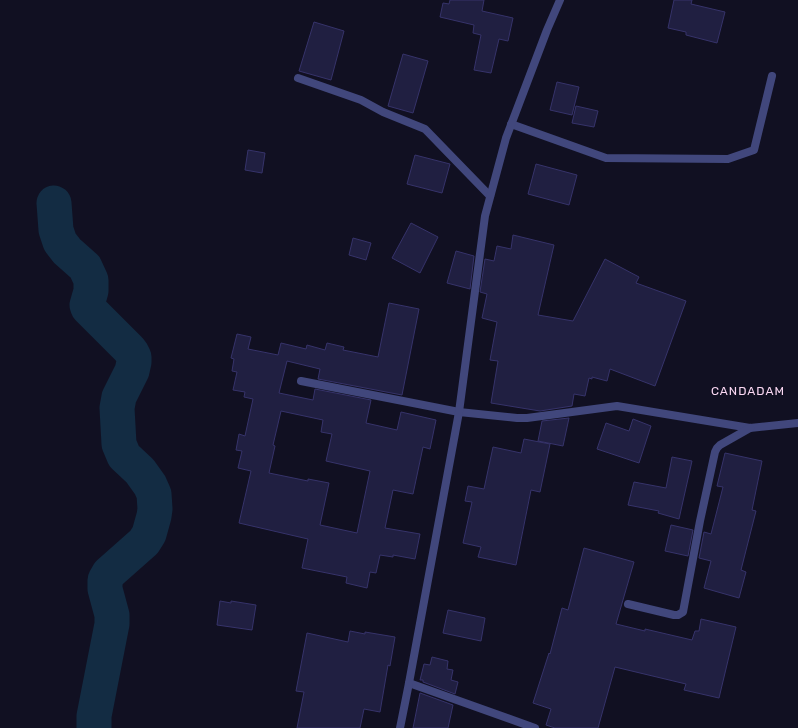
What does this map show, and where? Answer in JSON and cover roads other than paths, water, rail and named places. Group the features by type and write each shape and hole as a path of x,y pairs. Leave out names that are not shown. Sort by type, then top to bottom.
{"street":[{"path":"400,728 459,412 485,216 506,138 560,0"},
{"path":"511,124 606,158 728,160 754,150 772,76"},
{"path":"298,78 361,100 384,112 425,129 490,196"},
{"path":"301,382 459,412 517,418 618,406 750,428 798,423"},
{"path":"628,604 674,615 678,615 683,612 700,520 717,448 750,428"},
{"path":"409,683 535,728"}],"waterway":[{"path":"54,203 56,230 60,242 67,251 85,267 91,280 91,291 87,305 88,308 129,349 134,357 132,371 119,397 117,408 119,444 124,456 140,471 150,485 154,494 155,509 149,534 144,542 109,573 105,580 105,589 112,615 112,624 94,716 94,728"}],"district":[{"name":"CANDADAM","path":"748,391"}]}
